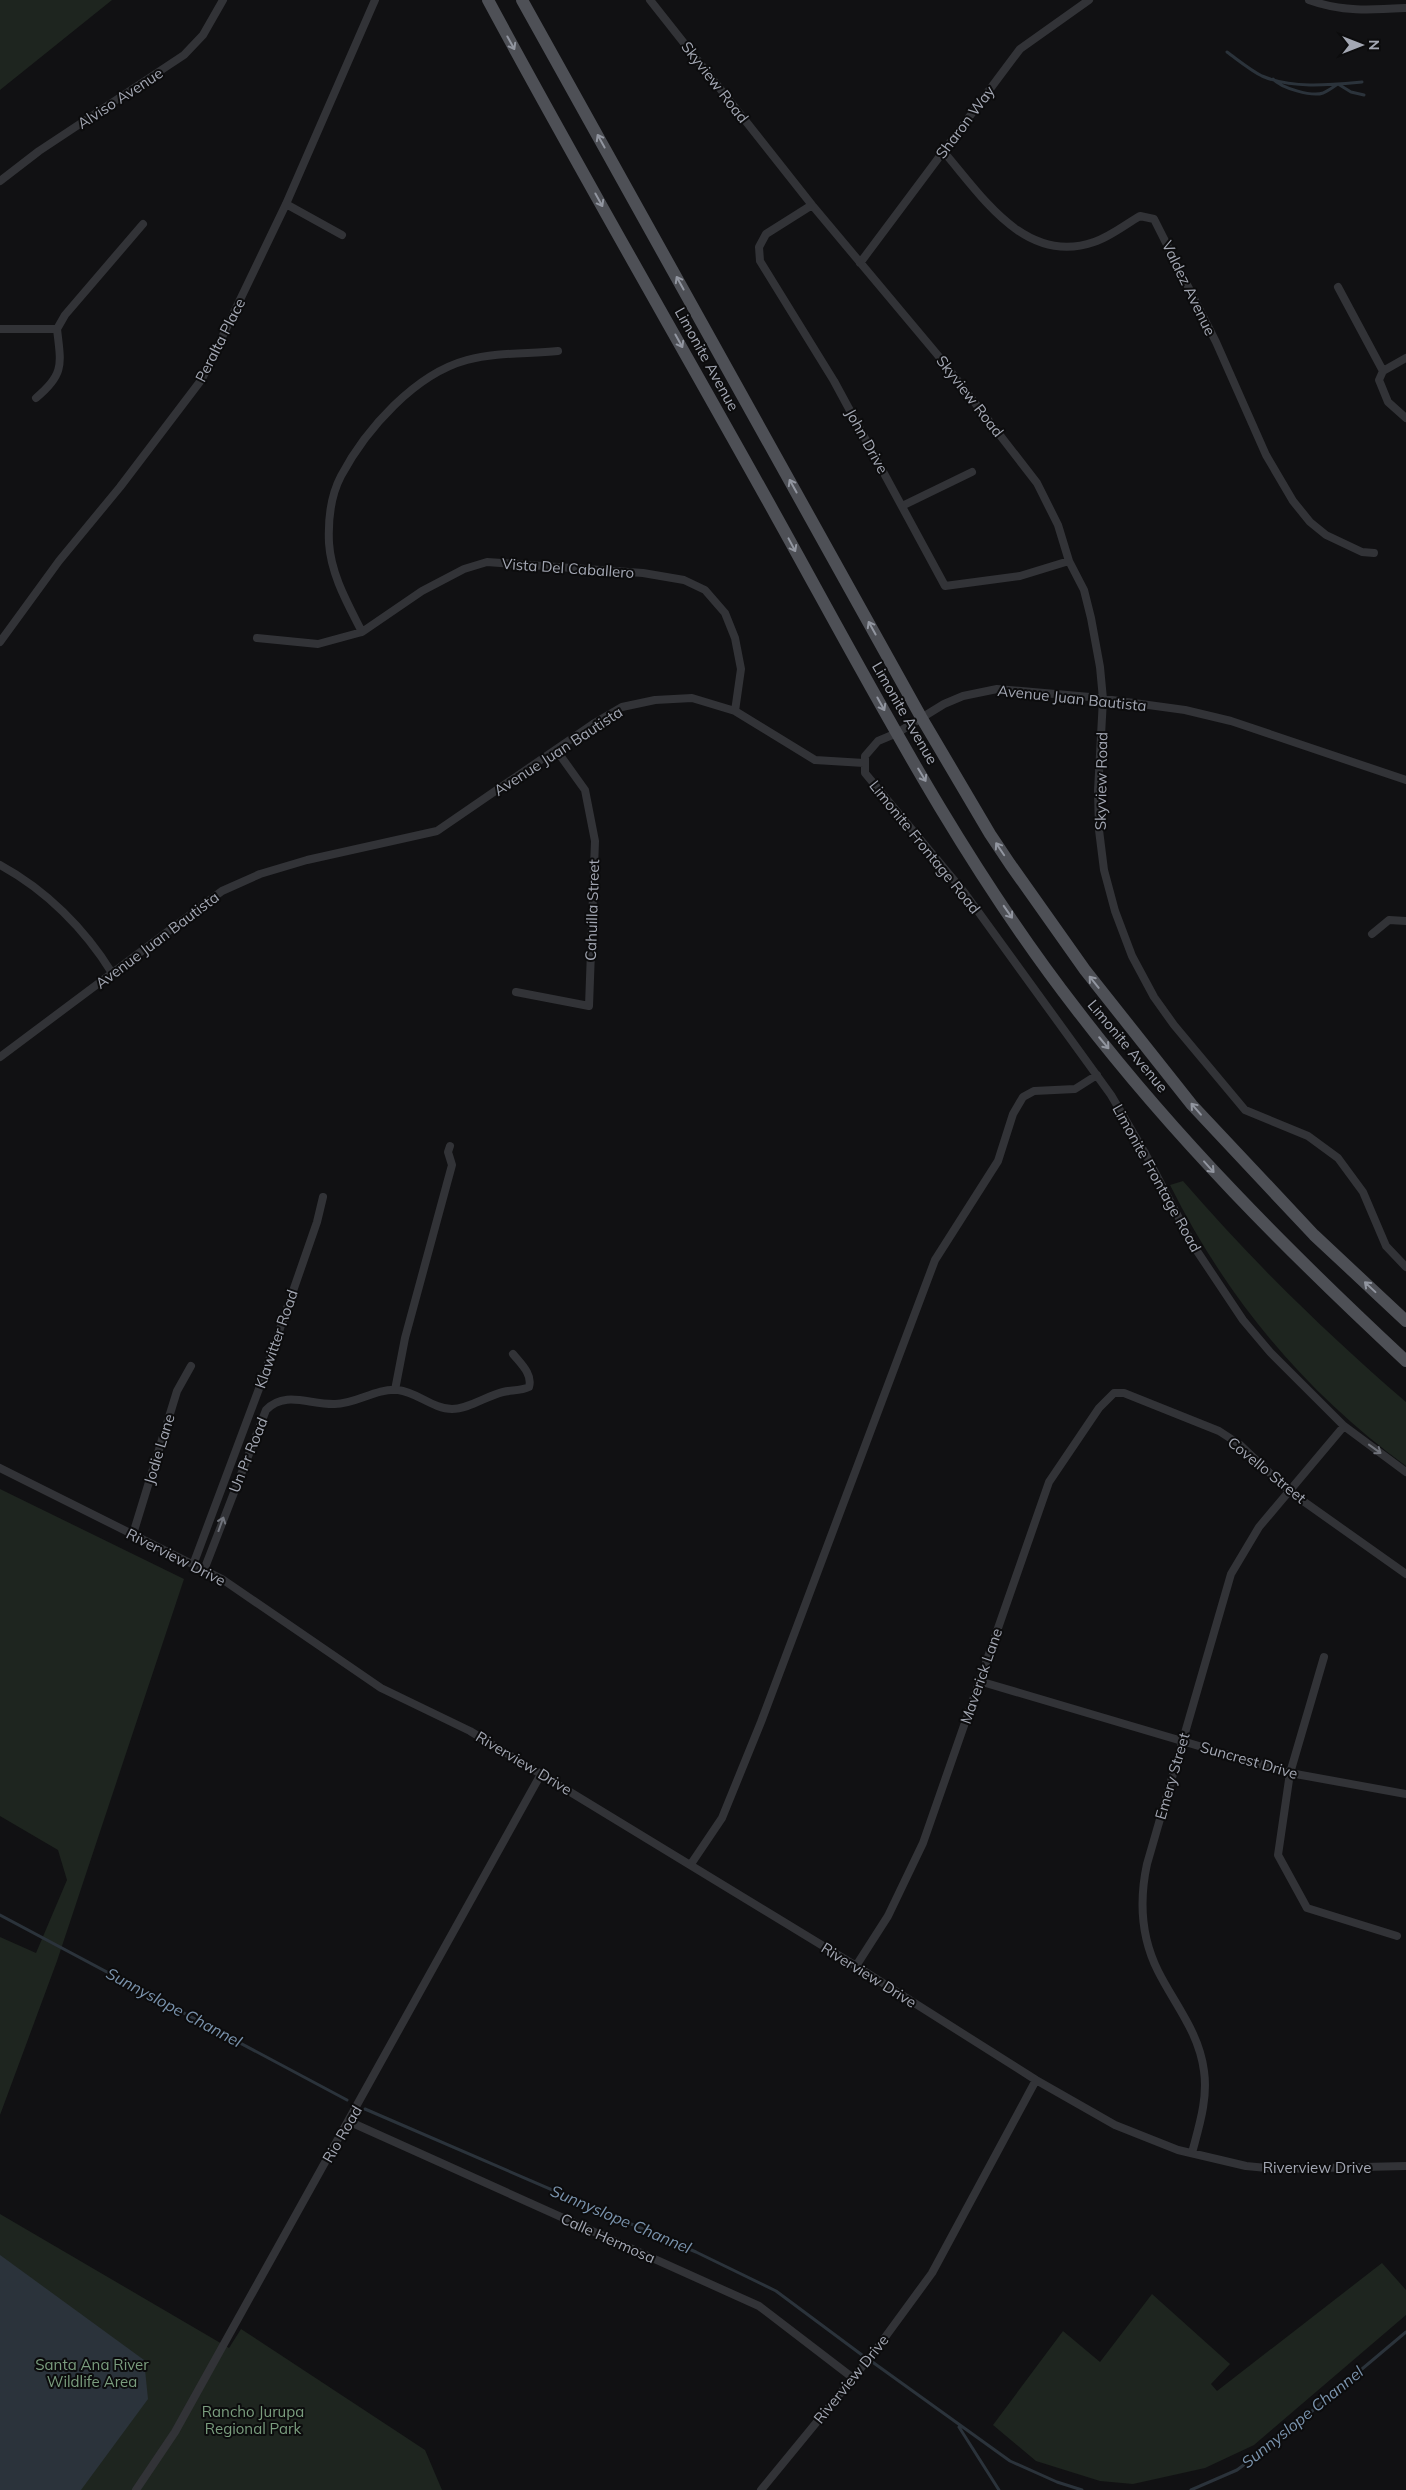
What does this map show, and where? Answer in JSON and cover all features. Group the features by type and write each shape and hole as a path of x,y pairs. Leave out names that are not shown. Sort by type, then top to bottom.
{"main road":[{"name":"Limonite Avenue","path":"488,0 897,733 981,873 1076,1009 1172,1125 1263,1225 1406,1361"},
{"name":"Limonite Avenue","path":"522,0 921,717 990,834 1010,864 1084,970 1192,1105 1308,1228 1406,1321"}],"street":[{"name":"Alviso Avenue","path":"0,181 39,151 184,55 203,35 223,0"},
{"name":"Peralta Place","path":"0,642 59,561 120,487 202,379 286,204 375,0"},
{"name":"Skyview Road","path":"650,0 812,205 948,367 1036,483 1058,525 1069,561 1084,590 1091,618 1100,667 1103,699 1098,798 1099,830 1104,870 1115,912 1132,956 1154,996 1174,1025 1245,1110 1261,1119 1308,1136 1338,1158 1363,1192 1386,1246 1406,1267"},
{"name":"Sharon Way","path":"860,263 1020,49 1089,0"},
{"path":"1309,0 1322,5 1355,10 1406,8"},
{"name":"Valdez Avenue","path":"943,151 1000,217 1028,239 1051,247 1082,246 1096,242 1140,216 1154,219 1216,342 1266,455 1292,501 1310,522 1326,535 1362,552 1374,553"},
{"path":"286,204 342,235"},
{"name":"John Drive","path":"812,205 766,234 759,246 760,261 834,381 945,586 1020,576 1069,561"},
{"path":"36,398 50,387 59,372 56,329 65,315 143,224"},
{"path":"1338,287 1383,370"},
{"path":"0,329 56,329"},
{"path":"362,632 335,576 329,543 331,507 341,477 359,448 397,401 442,370 467,360 492,356 558,352"},
{"path":"1406,358 1383,370 1379,380 1384,393 1395,410 1406,418"},
{"path":"902,506 972,472"},
{"name":"Vista Del Caballero","path":"257,638 318,644 362,632 422,591 464,569 488,562 643,573 684,580 705,590 725,613 735,638 742,669 735,711"},
{"name":"Avenue Juan Bautista","path":"0,1057 222,891 260,874 307,860 437,832 557,751 593,724 622,707 655,700 692,698 735,711 815,760 864,763 868,750 878,741 897,733 921,717 963,696 997,689 1103,699 1185,710 1222,719 1406,780"},
{"name":"Cahuilla Street","path":"516,992 589,1006 595,841 585,790 557,751"},
{"name":"Limonite Frontage Road","path":"864,763 865,773 964,892 1035,994 1097,1076 1141,1146 1192,1245 1218,1285 1270,1352 1344,1426 1406,1472"},
{"path":"0,865 50,900 79,927 112,973"},
{"path":"1372,934 1389,920 1406,921"},
{"path":"690,1864 722,1818 761,1722 935,1260 998,1161 1014,1114 1023,1097 1034,1091 1075,1090 1097,1076"},
{"path":"395,1390 405,1338 452,1165 448,1152 450,1146"},
{"name":"Klawitter Road","path":"193,1565 255,1401 317,1222 323,1197"},
{"name":"Un Pr Road","path":"204,1570 229,1500 268,1407 274,1402 286,1400 336,1404 376,1392 395,1390 411,1394 439,1407 452,1409 502,1392 529,1387 531,1381 529,1375 513,1354"},
{"name":"Jodie Lane","path":"133,1534 177,1392 191,1366"},
{"name":"Covello Street","path":"1114,1393 1124,1392 1218,1432 1239,1444 1289,1491 1406,1574"},
{"name":"Maverick Lane","path":"856,1966 888,1916 920,1850 1049,1482 1099,1408 1114,1393"},
{"path":"255,1401 268,1407"},
{"name":"Emery Street","path":"1192,2153 1205,2092 1201,2054 1188,2020 1158,1972 1150,1952 1143,1925 1142,1905 1147,1864 1231,1574 1259,1527 1344,1426"},
{"name":"Riverview Drive","path":"0,1468 222,1579 381,1688 470,1731 856,1966 1036,2080 1115,2125 1142,2138 1246,2166 1278,2169 1406,2166"},
{"path":"1324,1657 1290,1774 1278,1855 1307,1908 1397,1936"},
{"name":"Suncrest Drive","path":"979,1681 1290,1774 1406,1792"},
{"name":"Rio Road","path":"136,2490 175,2432 362,2099 541,1774"},
{"name":"Riverview Drive","path":"761,2490 875,2351 932,2273 1036,2080"},
{"name":"Calle Hermosa","path":"348,2121 759,2306 853,2378"}],"green space":[{"path":"0,0 112,0 0,90"},
{"path":"1183,1181 1290,1296 1406,1402 1406,1466 1334,1407 1301,1374 1242,1304 1216,1266 1170,1185"},
{"path":"0,1489 184,1579 57,1961 0,2115 0,1937 36,1953 67,1880 58,1850 0,1816"},
{"path":"0,2214 229,2348 241,2329 425,2450 442,2490 0,2490"},
{"path":"1382,2263 1406,2290 1406,2315 1254,2445 1205,2468 1133,2484 1100,2481 1036,2461 993,2425 1063,2331 1100,2362 1152,2294 1230,2364 1211,2384 1217,2391"}],"shaded area":[{"path":"0,2255 144,2360 148,2399 81,2490 0,2490"}],"waterway":[{"path":"1227,52 1262,76 1286,83 1311,85 1362,82"},
{"path":"1273,79 1283,86 1304,93 1323,93 1338,84 1351,92 1364,95"},
{"name":"Sunnyslope Channel","path":"0,1915 347,2100"},
{"name":"Sunnyslope Channel","path":"365,2109 696,2252 776,2291 862,2355"},
{"name":"Sunnyslope Channel","path":"1191,2490 1237,2470 1280,2438 1406,2332"},
{"name":"Sunnyslope Channel","path":"871,2361 1010,2461 1057,2482 1082,2490"},
{"path":"959,2427 999,2490"}],"park label":[{"name":"Santa Ana River Wildlife Area","path":"92,2372"},
{"name":"Rancho Jurupa Regional Park","path":"253,2420"}]}
